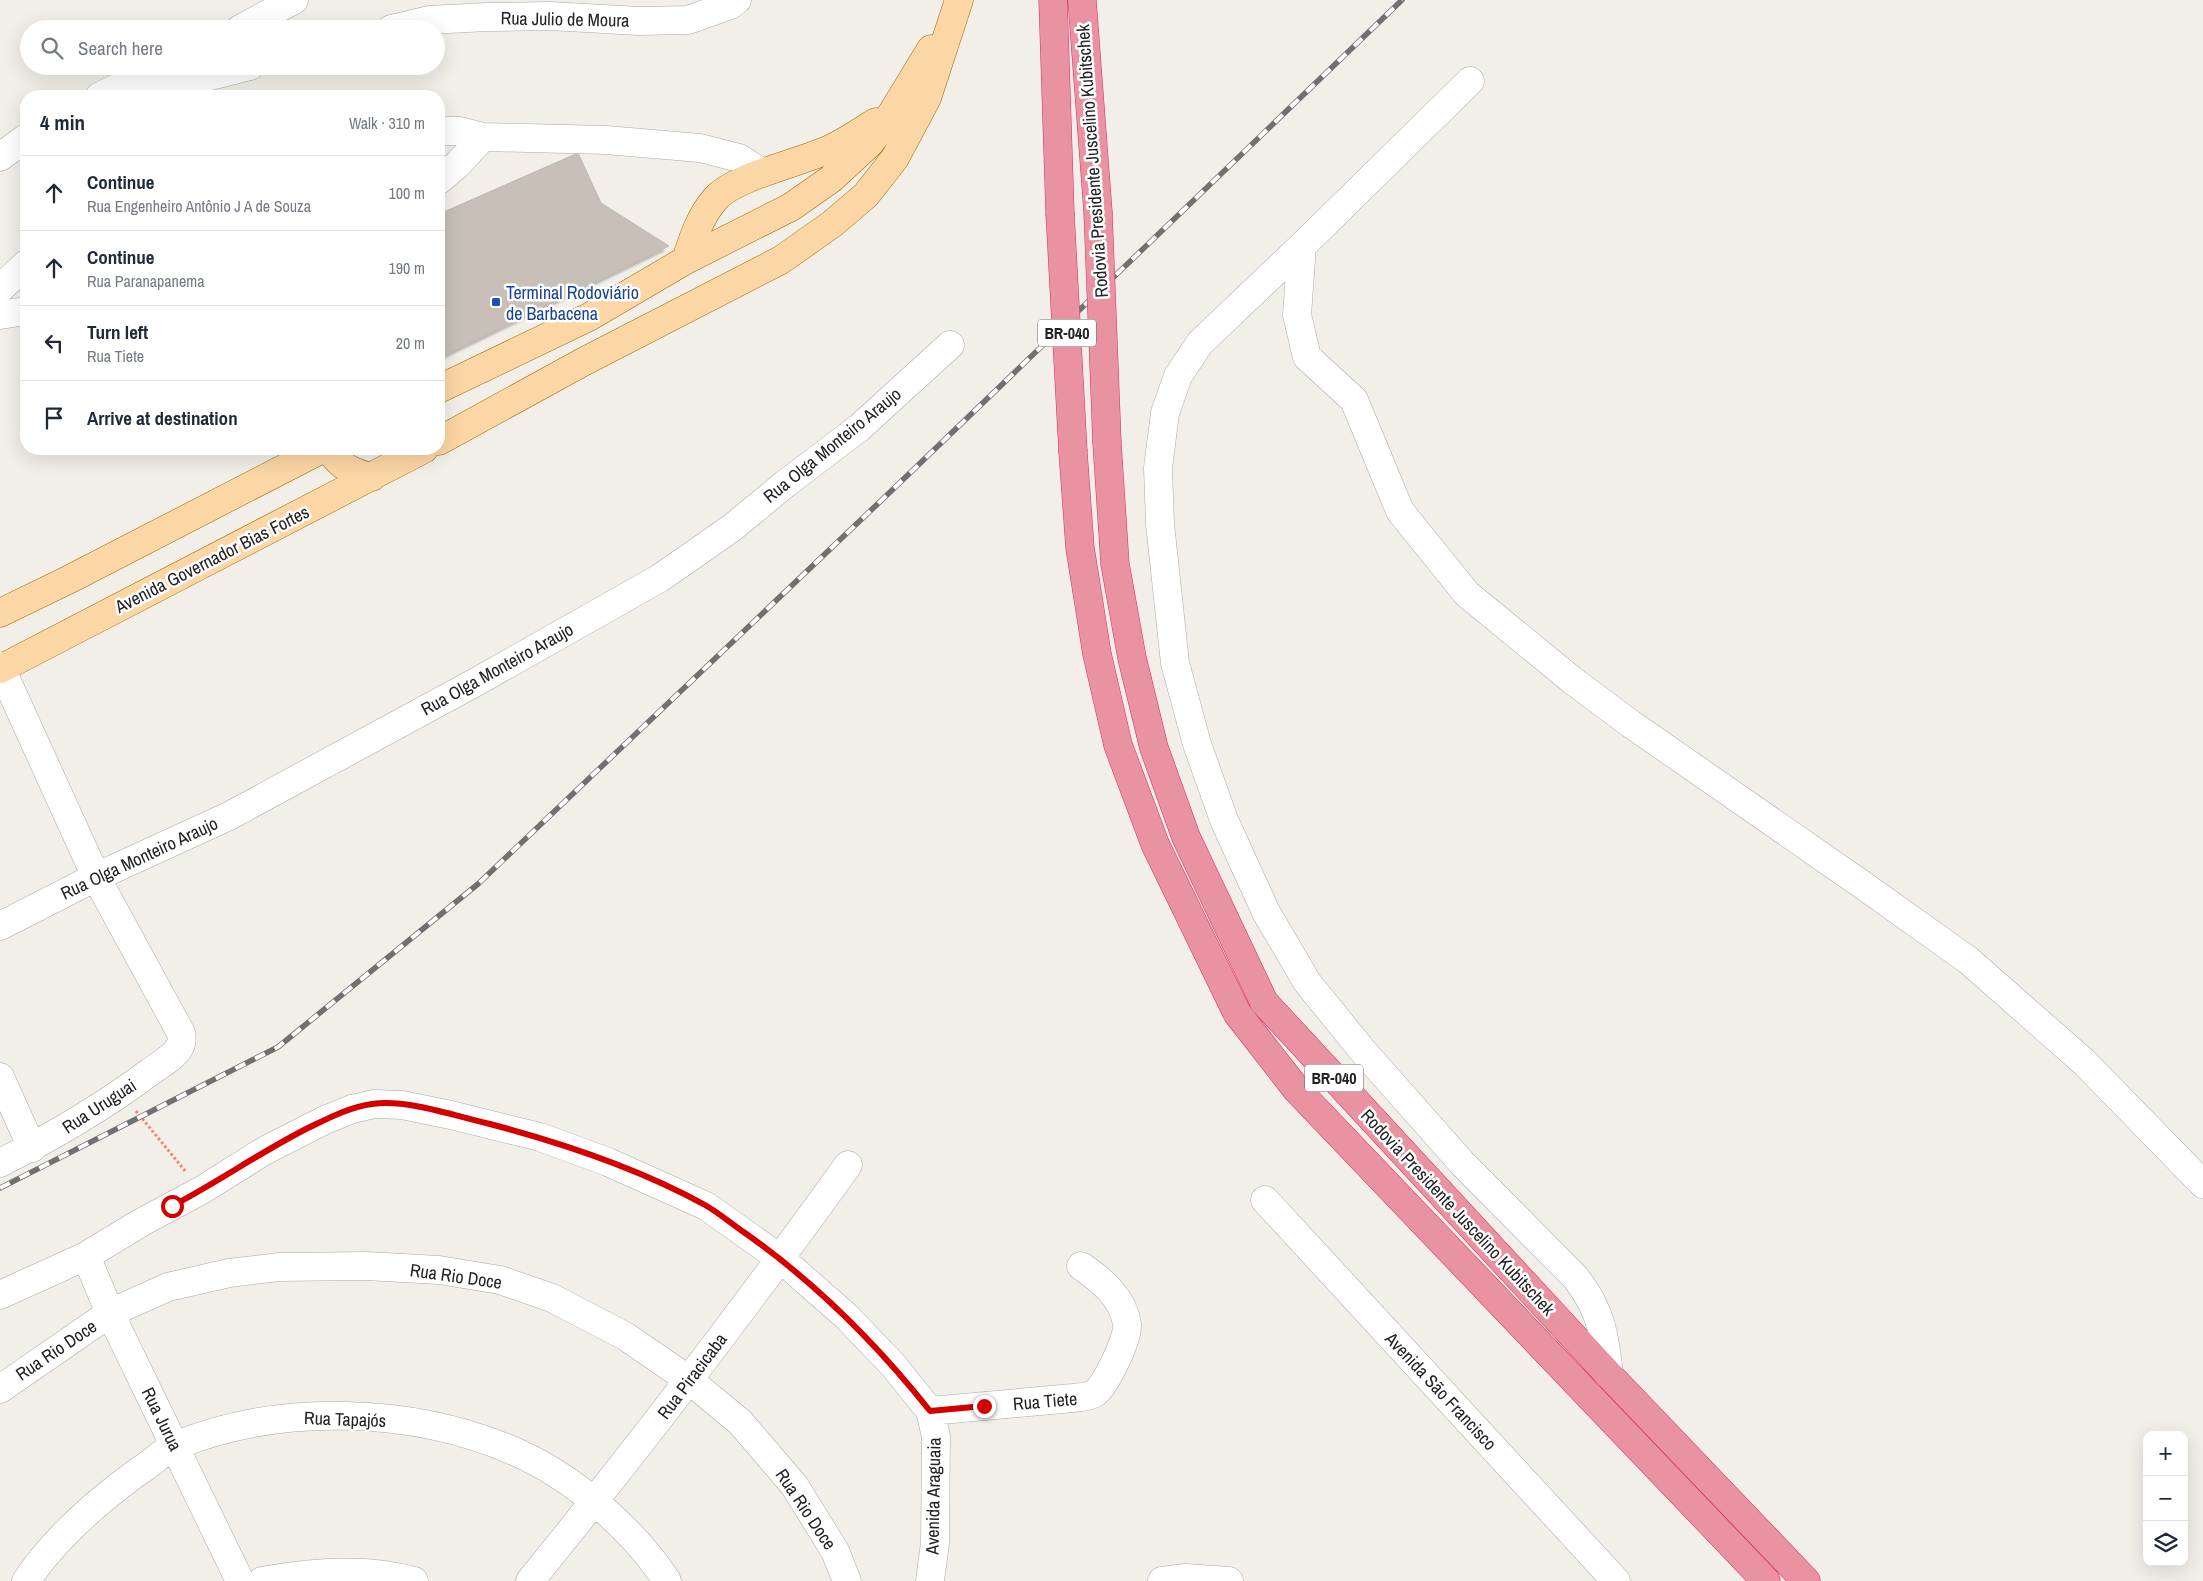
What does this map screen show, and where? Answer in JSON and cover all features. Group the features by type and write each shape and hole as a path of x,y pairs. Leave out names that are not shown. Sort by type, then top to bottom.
{"highway":[{"name":"Rodovia Presidente Juscelino Kubitschek","path":"1053,0 1060,213 1080,548 1097,654 1118,745 1155,844 1238,1013 1297,1090 1766,1581"},
{"name":"Rodovia Presidente Juscelino Kubitschek","path":"1082,0 1098,212 1107,443 1115,564 1132,658 1154,748 1186,837 1264,1002 1609,1375 1806,1581"}],"main road":[{"path":"445,387 589,317 686,260 791,207 831,179 870,143 892,113 925,61 955,0"},
{"path":"445,438 583,362 781,260 832,224 866,195 895,158 926,98 959,0"},
{"path":"686,260 704,213 718,196 762,173 834,148 892,113"},
{"path":"762,173 784,191 791,207 795,224 790,243 781,260"},
{"path":"0,612 70,579 310,455"},
{"path":"333,455 345,468 358,474 372,477"},
{"name":"Avenida Governador Bias Fortes","path":"0,667 413,455"}],"street":[{"path":"257,20 294,0"},
{"name":"Rua Julio de Moura","path":"429,20 550,16 688,20 730,5 737,0"},
{"path":"113,90 144,75"},
{"path":"156,90 215,75"},
{"path":"1470,81 1200,343 1178,376 1165,413 1158,468 1159,505 1168,611 1175,663 1197,744 1224,820 1266,912 1307,982 1362,1050 1462,1163 1576,1278 1590,1296 1599,1315 1606,1344 1609,1375"},
{"path":"445,131 460,131 483,137 606,140 700,148 739,158 762,173"},
{"path":"445,175 483,137"},
{"path":"0,159 20,143"},
{"path":"1302,246 1297,315 1307,357 1354,400 1400,510 1467,594 1572,680 1631,724 1857,880 1968,960 2084,1062 2203,1184"},
{"path":"0,289 20,270"},
{"path":"0,315 20,312"},
{"name":"Rua Olga Monteiro Araujo","path":"0,926 96,877 229,816 476,682 660,578 733,527 785,484 859,428 950,345"},
{"path":"0,667 96,877"},
{"name":"Rua Uruguai","path":"0,1163 32,1148 122,1094 171,1057 180,1047 181,1033 96,877"},
{"path":"0,1076 32,1148"},
{"path":"0,1295 86,1256 142,1222 202,1190 264,1151 325,1120 352,1109 374,1104 402,1105 451,1114 540,1137 659,1183 706,1206 781,1258 846,1316 893,1365 930,1411"},
{"name":"Rua Piracicaba","path":"530,1581 689,1380 848,1165"},
{"name":"Avenida São Francisco","path":"1266,1200 1616,1581"},
{"name":"Rua Jurua","path":"86,1256 110,1313 240,1581"},
{"name":"Rua Rio Doce","path":"0,1389 110,1313 168,1287 229,1273 269,1268 366,1266 439,1270 500,1280 552,1298 625,1336 689,1380 740,1422 794,1485 835,1551 847,1581"},
{"name":"Rua Tiete","path":"930,1411 1086,1397 1096,1392 1107,1380 1120,1351 1128,1326 1119,1302 1103,1281 1081,1266"},
{"name":"Avenida Araguaia","path":"930,1411 936,1436 936,1456 935,1543 930,1581"},
{"name":"Rua Tapajós","path":"26,1581 52,1548 123,1482 175,1445 261,1420 306,1416 355,1416 408,1422 459,1433 517,1453 595,1501 653,1559 667,1581"},
{"path":"262,1581 322,1573 366,1574 414,1581"},
{"path":"1162,1581 1186,1578 1229,1581"}],"path":[{"path":"133,1108 202,1190"}],"building":[{"name":"Terminal Rodoviário de Barbacena","path":"578,153 601,203 669,246 445,355 445,211"}],"railway":[{"path":"0,1188 278,1047 478,884 887,495 1402,0"}],"place":[{"name":"Terminal Rodoviário de Barbacena","path":"496,302"}],"route":[{"path":"172,1206 202,1190 264,1151 325,1120 352,1109 374,1104 402,1105 451,1114 540,1137 659,1183 706,1206 781,1258 846,1316 893,1365 930,1411 984,1406"}]}
